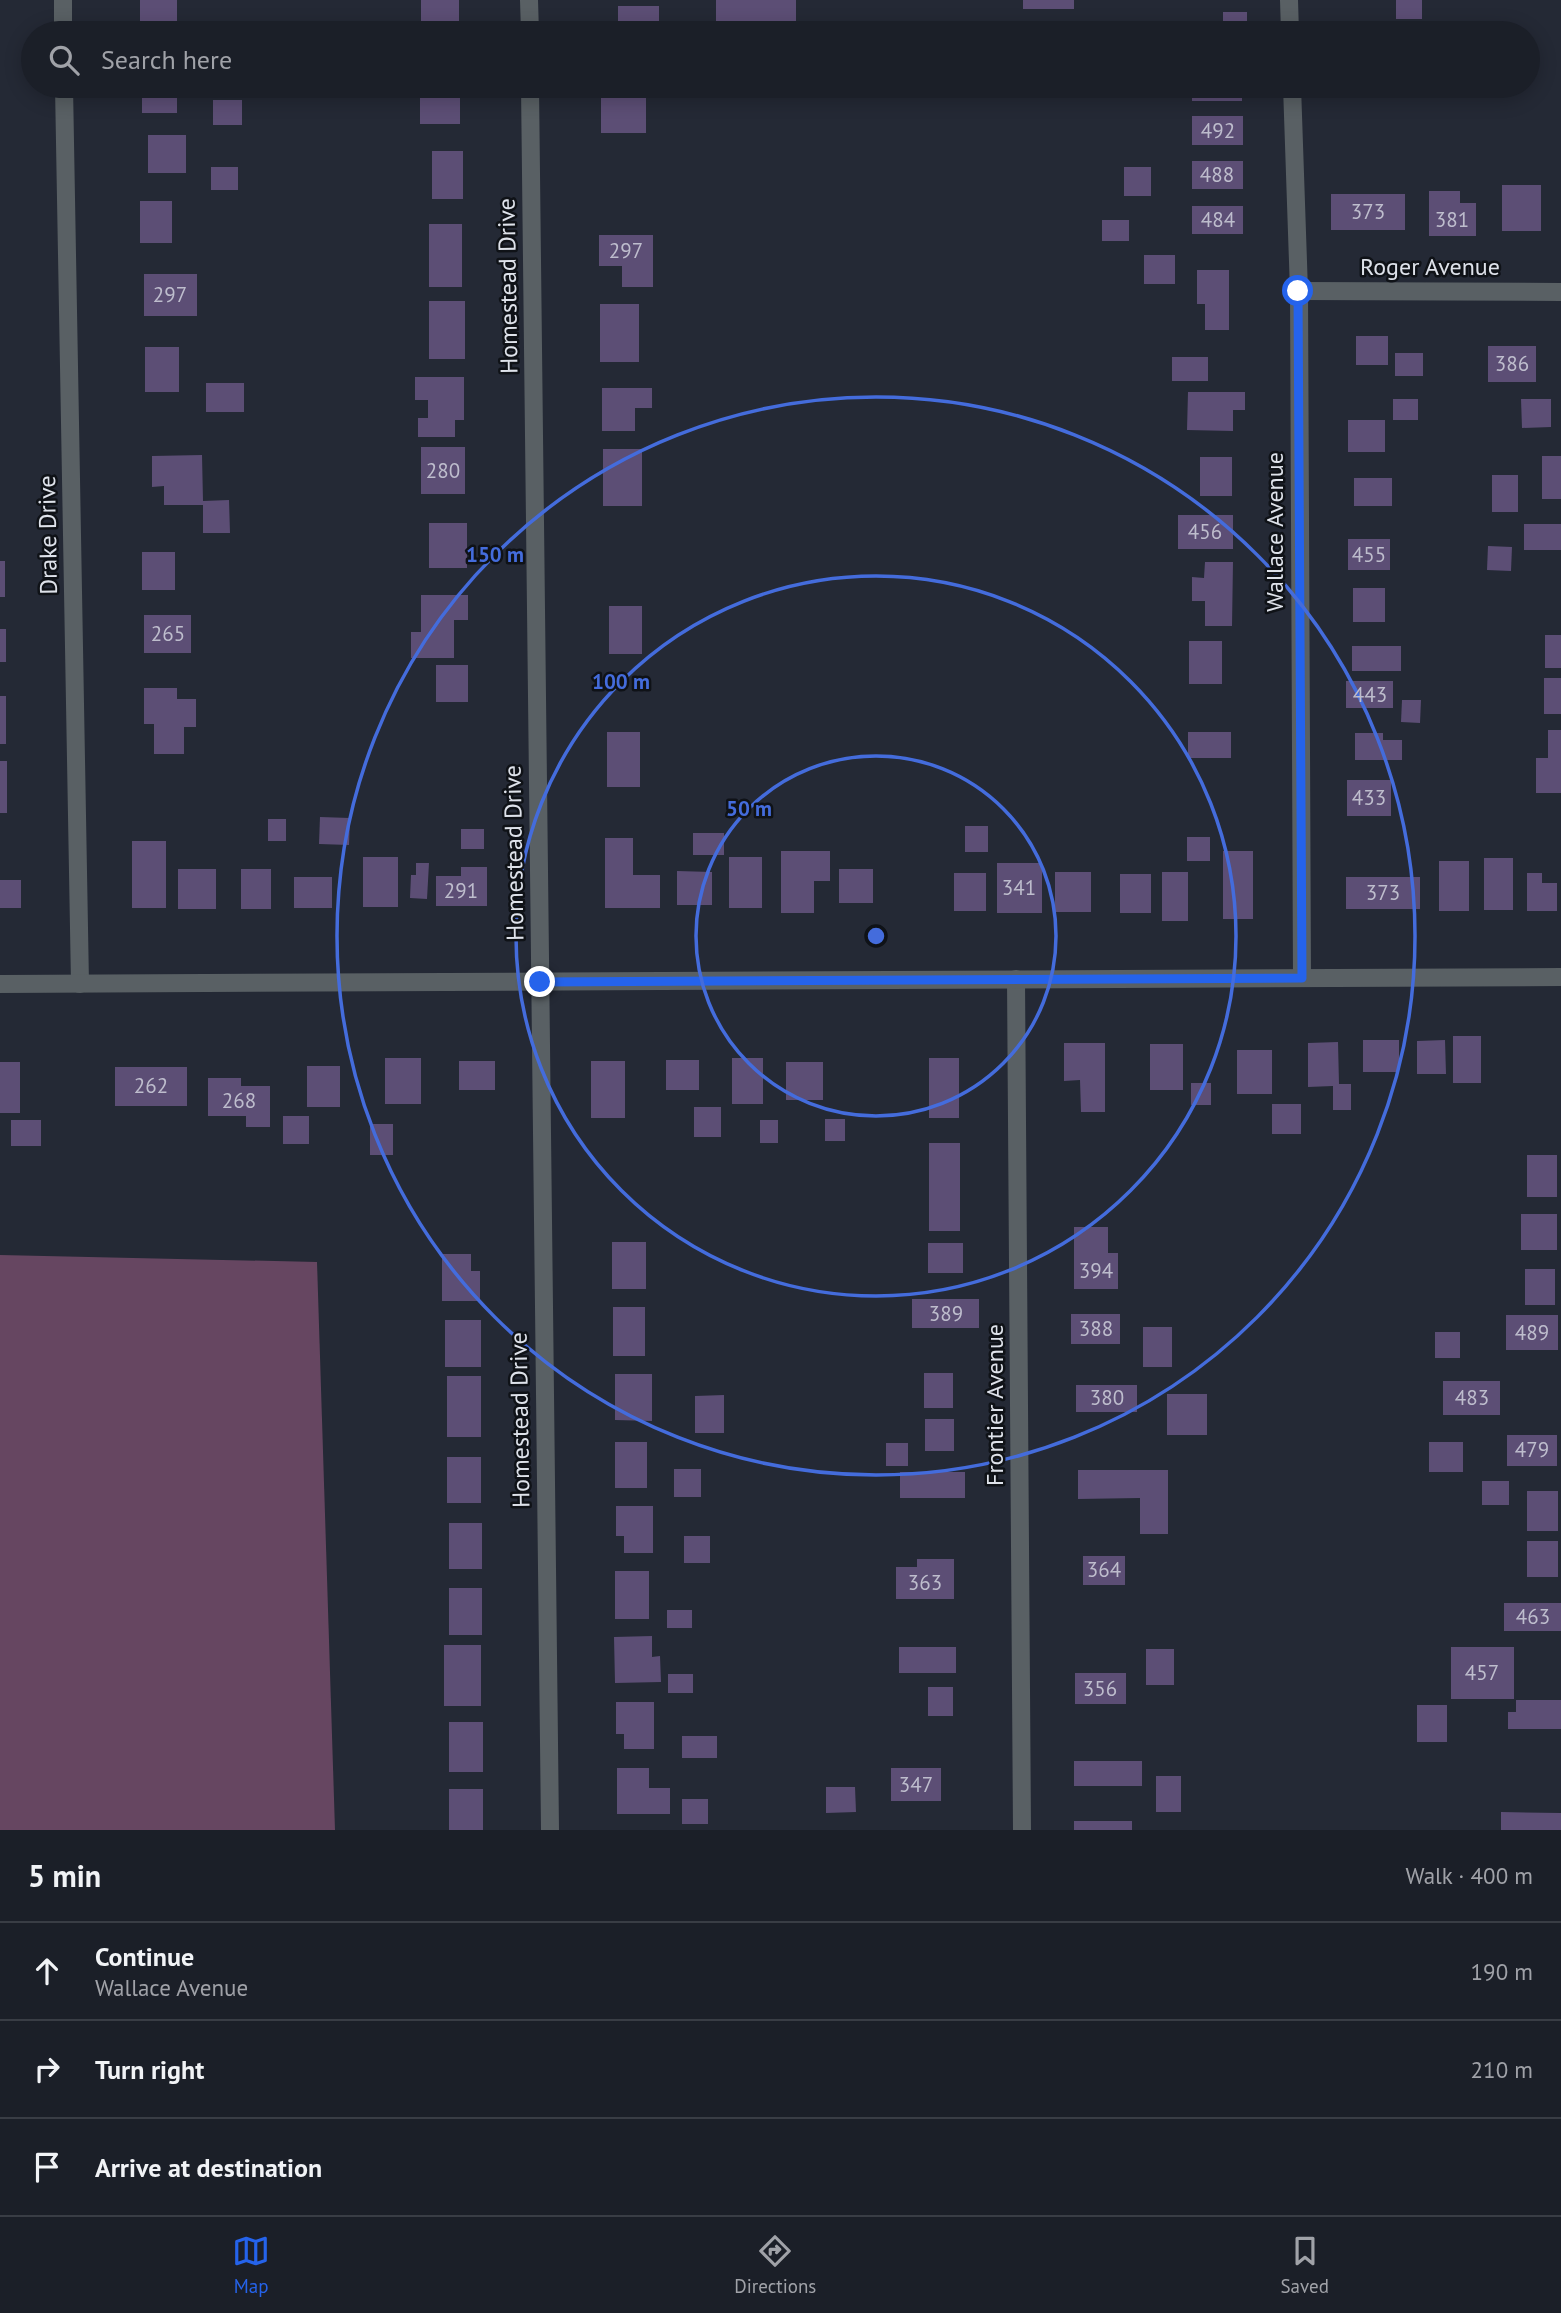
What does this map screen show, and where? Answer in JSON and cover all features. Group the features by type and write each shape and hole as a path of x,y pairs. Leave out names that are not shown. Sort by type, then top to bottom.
{"street":[{"path":"63,0 63,21"},
{"path":"529,0 530,21"},
{"path":"1289,0 1290,21"},
{"name":"Drake Drive","path":"64,98 80,984"},
{"name":"Homestead Drive","path":"530,98 550,1830"},
{"name":"Wallace Avenue","path":"1292,98 1298,291 1302,978"},
{"name":"Roger Avenue","path":"1298,291 1561,292"},
{"path":"0,984 1561,977"},
{"name":"Frontier Avenue","path":"1016,979 1022,1830"}],"shaded area":[{"path":"0,1255 317,1262 335,1830 0,1830"}],"building":[{"path":"140,0 177,0 177,21 140,21"},
{"path":"421,0 459,0 459,21 421,21"},
{"path":"716,0 796,0 796,21 716,21"},
{"path":"1023,0 1074,0 1074,9 1023,9"},
{"path":"1396,0 1422,0 1422,19 1396,19"},
{"path":"618,6 659,6 659,21 618,21"},
{"path":"1223,12 1247,12 1247,21 1223,21"},
{"path":"142,98 177,98 177,113 142,113"},
{"path":"420,98 460,98 460,124 420,124"},
{"path":"601,98 646,98 646,133 601,133"},
{"path":"1192,98 1242,98 1242,101 1192,101"},
{"path":"213,100 242,100 242,125 213,125"},
{"path":"1192,116 1243,116 1243,145 1192,145"},
{"path":"148,135 186,135 186,173 148,173"},
{"path":"432,151 463,151 463,199 432,199"},
{"path":"1192,161 1243,161 1243,189 1192,189"},
{"path":"211,167 238,167 238,190 211,190"},
{"path":"1124,167 1151,167 1151,196 1124,196"},
{"path":"1502,185 1541,185 1541,231 1502,231"},
{"path":"1429,191 1460,191 1460,203 1476,203 1476,236 1429,236"},
{"path":"1331,194 1405,194 1405,230 1331,230"},
{"path":"140,201 172,201 172,243 140,243"},
{"path":"1192,206 1243,206 1243,234 1192,234"},
{"path":"1102,220 1129,220 1129,241 1102,241"},
{"path":"429,224 462,224 462,287 429,287"},
{"path":"599,235 653,235 653,287 622,287 622,266 599,266"},
{"path":"1144,255 1175,255 1175,284 1144,284"},
{"path":"1197,270 1229,270 1229,330 1205,330 1205,304 1197,304"},
{"path":"144,274 197,274 197,316 144,316"},
{"path":"429,301 465,301 465,359 429,359"},
{"path":"600,304 639,304 639,362 600,362"},
{"path":"1356,336 1388,336 1388,365 1356,365"},
{"path":"1488,346 1536,346 1536,382 1488,382"},
{"path":"145,347 179,347 179,392 145,392"},
{"path":"1395,353 1423,353 1423,376 1395,376"},
{"path":"1172,357 1208,357 1208,381 1172,381"},
{"path":"415,377 464,377 464,420 455,420 455,437 418,437 418,418 428,418 428,400 415,400"},
{"path":"206,383 244,383 244,412 206,412"},
{"path":"602,388 652,388 652,408 635,408 635,431 602,431"},
{"path":"1188,392 1245,392 1245,410 1233,410 1233,431 1187,430"},
{"path":"1393,399 1418,399 1418,420 1393,420"},
{"path":"1521,399 1551,399 1551,427 1522,428"},
{"path":"1348,420 1385,420 1385,452 1348,452"},
{"path":"421,447 465,447 465,494 421,494"},
{"path":"603,449 642,449 642,506 603,506"},
{"path":"202,455 203,501 229,500 230,533 203,533 203,505 164,505 164,486 152,487 152,456"},
{"path":"1542,456 1561,456 1561,499 1542,499"},
{"path":"1200,457 1232,457 1232,496 1200,496"},
{"path":"1492,475 1518,475 1518,512 1492,512"},
{"path":"1354,478 1392,478 1392,506 1354,506"},
{"path":"1178,515 1233,515 1233,549 1178,549"},
{"path":"429,523 467,523 467,568 429,568"},
{"path":"1524,524 1561,524 1561,550 1524,550"},
{"path":"1348,539 1390,539 1390,570 1348,570"},
{"path":"1488,546 1512,547 1511,571 1487,570"},
{"path":"142,552 175,552 175,590 142,590"},
{"path":"0,561 5,561 5,597 0,597"},
{"path":"1205,562 1233,562 1232,626 1205,626 1205,601 1192,601 1192,577 1204,578"},
{"path":"1353,588 1385,588 1385,622 1353,622"},
{"path":"421,595 468,595 468,620 454,620 454,658 411,658 411,632 421,632"},
{"path":"609,606 642,606 642,654 609,654"},
{"path":"144,615 191,615 191,653 144,653"},
{"path":"0,629 6,629 6,662 0,662"},
{"path":"1545,635 1561,635 1561,668 1545,668"},
{"path":"1189,641 1222,641 1222,684 1189,684"},
{"path":"1352,646 1401,646 1401,671 1352,671"},
{"path":"436,665 468,665 468,702 436,702"},
{"path":"1544,678 1561,678 1561,714 1544,714"},
{"path":"1346,681 1393,681 1393,708 1346,708"},
{"path":"144,688 177,688 177,699 196,699 196,727 184,727 184,754 154,754 154,724 144,724"},
{"path":"0,696 6,696 6,744 0,744"},
{"path":"1402,700 1421,700 1420,723 1401,722"},
{"path":"1548,730 1561,730 1561,793 1536,793 1536,758 1548,758"},
{"path":"607,732 640,732 640,787 607,787"},
{"path":"1188,732 1231,732 1231,758 1188,758"},
{"path":"1355,733 1383,733 1383,740 1402,740 1402,760 1355,760"},
{"path":"0,761 7,761 7,813 0,813"},
{"path":"1347,780 1391,780 1391,816 1347,816"},
{"path":"320,817 350,818 349,845 319,844"},
{"path":"268,819 286,819 286,841 268,841"},
{"path":"965,826 988,826 988,852 965,852"},
{"path":"461,829 484,829 484,849 461,849"},
{"path":"693,833 724,833 724,855 693,855"},
{"path":"1187,837 1210,837 1210,861 1187,861"},
{"path":"605,838 633,838 633,875 660,875 660,908 605,908"},
{"path":"132,841 166,841 166,908 132,908"},
{"path":"781,851 830,851 830,881 814,881 814,913 781,913"},
{"path":"1223,851 1253,851 1253,919 1223,919"},
{"path":"363,857 398,857 398,907 363,907"},
{"path":"729,857 762,857 762,908 729,908"},
{"path":"1484,858 1513,858 1513,910 1484,910"},
{"path":"1439,861 1469,861 1469,911 1439,911"},
{"path":"416,863 429,863 427,899 410,898 411,875 416,875"},
{"path":"997,863 1042,863 1042,913 997,913"},
{"path":"461,867 487,867 487,906 436,906 436,876 461,876"},
{"path":"178,869 216,869 216,909 178,909"},
{"path":"241,869 271,869 271,909 241,909"},
{"path":"839,869 873,869 873,903 839,903"},
{"path":"677,871 712,872 712,905 677,905"},
{"path":"1055,872 1091,872 1091,912 1055,912"},
{"path":"1162,872 1188,872 1188,921 1162,921"},
{"path":"954,873 986,873 986,911 954,911"},
{"path":"1527,873 1542,873 1542,883 1557,883 1557,911 1527,911"},
{"path":"1120,874 1151,874 1151,913 1120,913"},
{"path":"294,877 332,877 332,908 294,908"},
{"path":"1346,877 1420,877 1420,909 1346,909"},
{"path":"0,880 21,880 21,908 0,908"},
{"path":"1453,1036 1481,1036 1481,1083 1453,1083"},
{"path":"1363,1040 1399,1040 1399,1072 1363,1072"},
{"path":"1445,1040 1446,1074 1417,1074 1417,1041"},
{"path":"1338,1042 1339,1084 1351,1084 1351,1110 1333,1110 1333,1086 1308,1087 1308,1043"},
{"path":"1064,1043 1105,1043 1105,1112 1081,1112 1080,1080 1064,1081"},
{"path":"1150,1044 1183,1044 1183,1090 1150,1090"},
{"path":"1237,1050 1272,1050 1272,1094 1237,1094"},
{"path":"385,1058 421,1058 421,1104 385,1104"},
{"path":"732,1058 763,1058 763,1104 732,1104"},
{"path":"929,1058 959,1058 959,1118 929,1118"},
{"path":"666,1060 699,1060 699,1090 666,1090"},
{"path":"459,1061 495,1061 495,1090 459,1090"},
{"path":"591,1061 625,1061 625,1118 591,1118"},
{"path":"0,1062 20,1062 20,1113 0,1113"},
{"path":"786,1062 823,1062 823,1100 786,1100"},
{"path":"307,1066 340,1066 340,1107 307,1107"},
{"path":"115,1067 187,1067 187,1106 115,1106"},
{"path":"208,1078 241,1078 241,1086 270,1086 270,1127 246,1127 246,1116 208,1116"},
{"path":"1191,1083 1211,1083 1211,1105 1191,1105"},
{"path":"1272,1104 1301,1104 1301,1134 1272,1134"},
{"path":"694,1107 721,1107 721,1137 694,1137"},
{"path":"283,1116 309,1116 309,1144 283,1144"},
{"path":"825,1119 845,1119 845,1141 825,1141"},
{"path":"11,1120 41,1120 41,1146 11,1146"},
{"path":"760,1120 778,1120 778,1143 760,1143"},
{"path":"370,1124 393,1124 393,1155 370,1155"},
{"path":"929,1143 960,1143 960,1231 929,1231"},
{"path":"1527,1155 1557,1155 1557,1197 1527,1197"},
{"path":"1521,1214 1557,1214 1557,1250 1521,1250"},
{"path":"1074,1227 1108,1227 1108,1253 1118,1253 1118,1289 1074,1289"},
{"path":"612,1242 646,1242 646,1289 612,1289"},
{"path":"928,1243 963,1243 963,1273 928,1273"},
{"path":"442,1254 471,1254 471,1271 480,1271 480,1301 442,1301"},
{"path":"1525,1269 1555,1269 1555,1305 1525,1305"},
{"path":"912,1299 979,1299 979,1328 912,1328"},
{"path":"613,1307 645,1307 645,1356 613,1356"},
{"path":"1071,1314 1120,1314 1120,1344 1071,1344"},
{"path":"1506,1315 1558,1315 1558,1350 1506,1350"},
{"path":"445,1320 481,1320 481,1367 445,1367"},
{"path":"1143,1327 1172,1327 1172,1367 1143,1367"},
{"path":"1435,1332 1460,1332 1460,1358 1435,1358"},
{"path":"924,1373 953,1373 953,1408 924,1408"},
{"path":"615,1374 652,1374 652,1421 615,1420"},
{"path":"447,1376 481,1376 481,1437 447,1437"},
{"path":"1443,1381 1500,1381 1500,1415 1443,1415"},
{"path":"1076,1385 1137,1385 1137,1412 1076,1412"},
{"path":"1167,1394 1207,1394 1207,1435 1167,1435"},
{"path":"724,1395 724,1433 695,1433 695,1396"},
{"path":"925,1419 954,1419 954,1451 925,1451"},
{"path":"1507,1435 1557,1435 1557,1466 1507,1466"},
{"path":"615,1442 647,1442 647,1488 615,1488"},
{"path":"1429,1442 1463,1442 1463,1472 1429,1472"},
{"path":"886,1443 908,1443 908,1466 886,1466"},
{"path":"447,1457 481,1457 481,1503 447,1503"},
{"path":"674,1469 701,1469 701,1497 674,1497"},
{"path":"1078,1470 1168,1470 1168,1534 1140,1534 1140,1498 1078,1499"},
{"path":"900,1472 965,1472 965,1498 900,1498"},
{"path":"1482,1481 1509,1481 1509,1505 1482,1505"},
{"path":"1527,1491 1558,1491 1558,1531 1527,1531"},
{"path":"616,1506 653,1506 653,1553 624,1553 624,1536 616,1536"},
{"path":"449,1523 482,1523 482,1569 449,1569"},
{"path":"684,1536 710,1536 710,1563 684,1563"},
{"path":"1527,1541 1558,1541 1558,1577 1527,1577"},
{"path":"1083,1556 1125,1556 1125,1585 1083,1585"},
{"path":"917,1559 954,1559 954,1599 896,1599 896,1567 917,1567"},
{"path":"615,1571 649,1571 649,1619 615,1619"},
{"path":"449,1588 482,1588 482,1635 449,1635"},
{"path":"1504,1603 1561,1603 1561,1631 1504,1631"},
{"path":"667,1610 692,1610 692,1628 667,1628"},
{"path":"652,1636 652,1657 660,1656 661,1682 615,1683 614,1637"},
{"path":"444,1645 481,1645 481,1706 444,1706"},
{"path":"899,1647 956,1647 956,1673 899,1673"},
{"path":"1451,1647 1514,1647 1514,1699 1451,1699"},
{"path":"1146,1649 1174,1649 1174,1685 1146,1685"},
{"path":"1075,1673 1126,1673 1126,1704 1075,1704"},
{"path":"668,1674 693,1674 693,1693 668,1693"},
{"path":"928,1687 953,1687 953,1716 928,1716"},
{"path":"1516,1700 1561,1700 1561,1729 1508,1729 1508,1712 1516,1712"},
{"path":"616,1702 654,1702 654,1749 624,1749 624,1734 616,1734"},
{"path":"1417,1705 1447,1705 1447,1742 1417,1742"},
{"path":"449,1722 483,1722 483,1772 449,1772"},
{"path":"682,1736 717,1736 717,1758 682,1758"},
{"path":"1074,1761 1142,1761 1142,1786 1074,1786"},
{"path":"617,1768 649,1768 649,1788 670,1788 670,1814 617,1814"},
{"path":"891,1768 941,1768 941,1801 891,1801"},
{"path":"1156,1776 1181,1776 1181,1812 1156,1812"},
{"path":"826,1787 855,1787 856,1812 826,1813"},
{"path":"449,1789 483,1789 483,1830 449,1830"},
{"path":"682,1799 708,1799 708,1824 682,1824"},
{"path":"1501,1812 1561,1813 1561,1830 1501,1830"},
{"path":"1074,1821 1132,1821 1132,1830 1074,1830"}],"route":[{"path":"540,982 1302,978 1298,291"}]}
